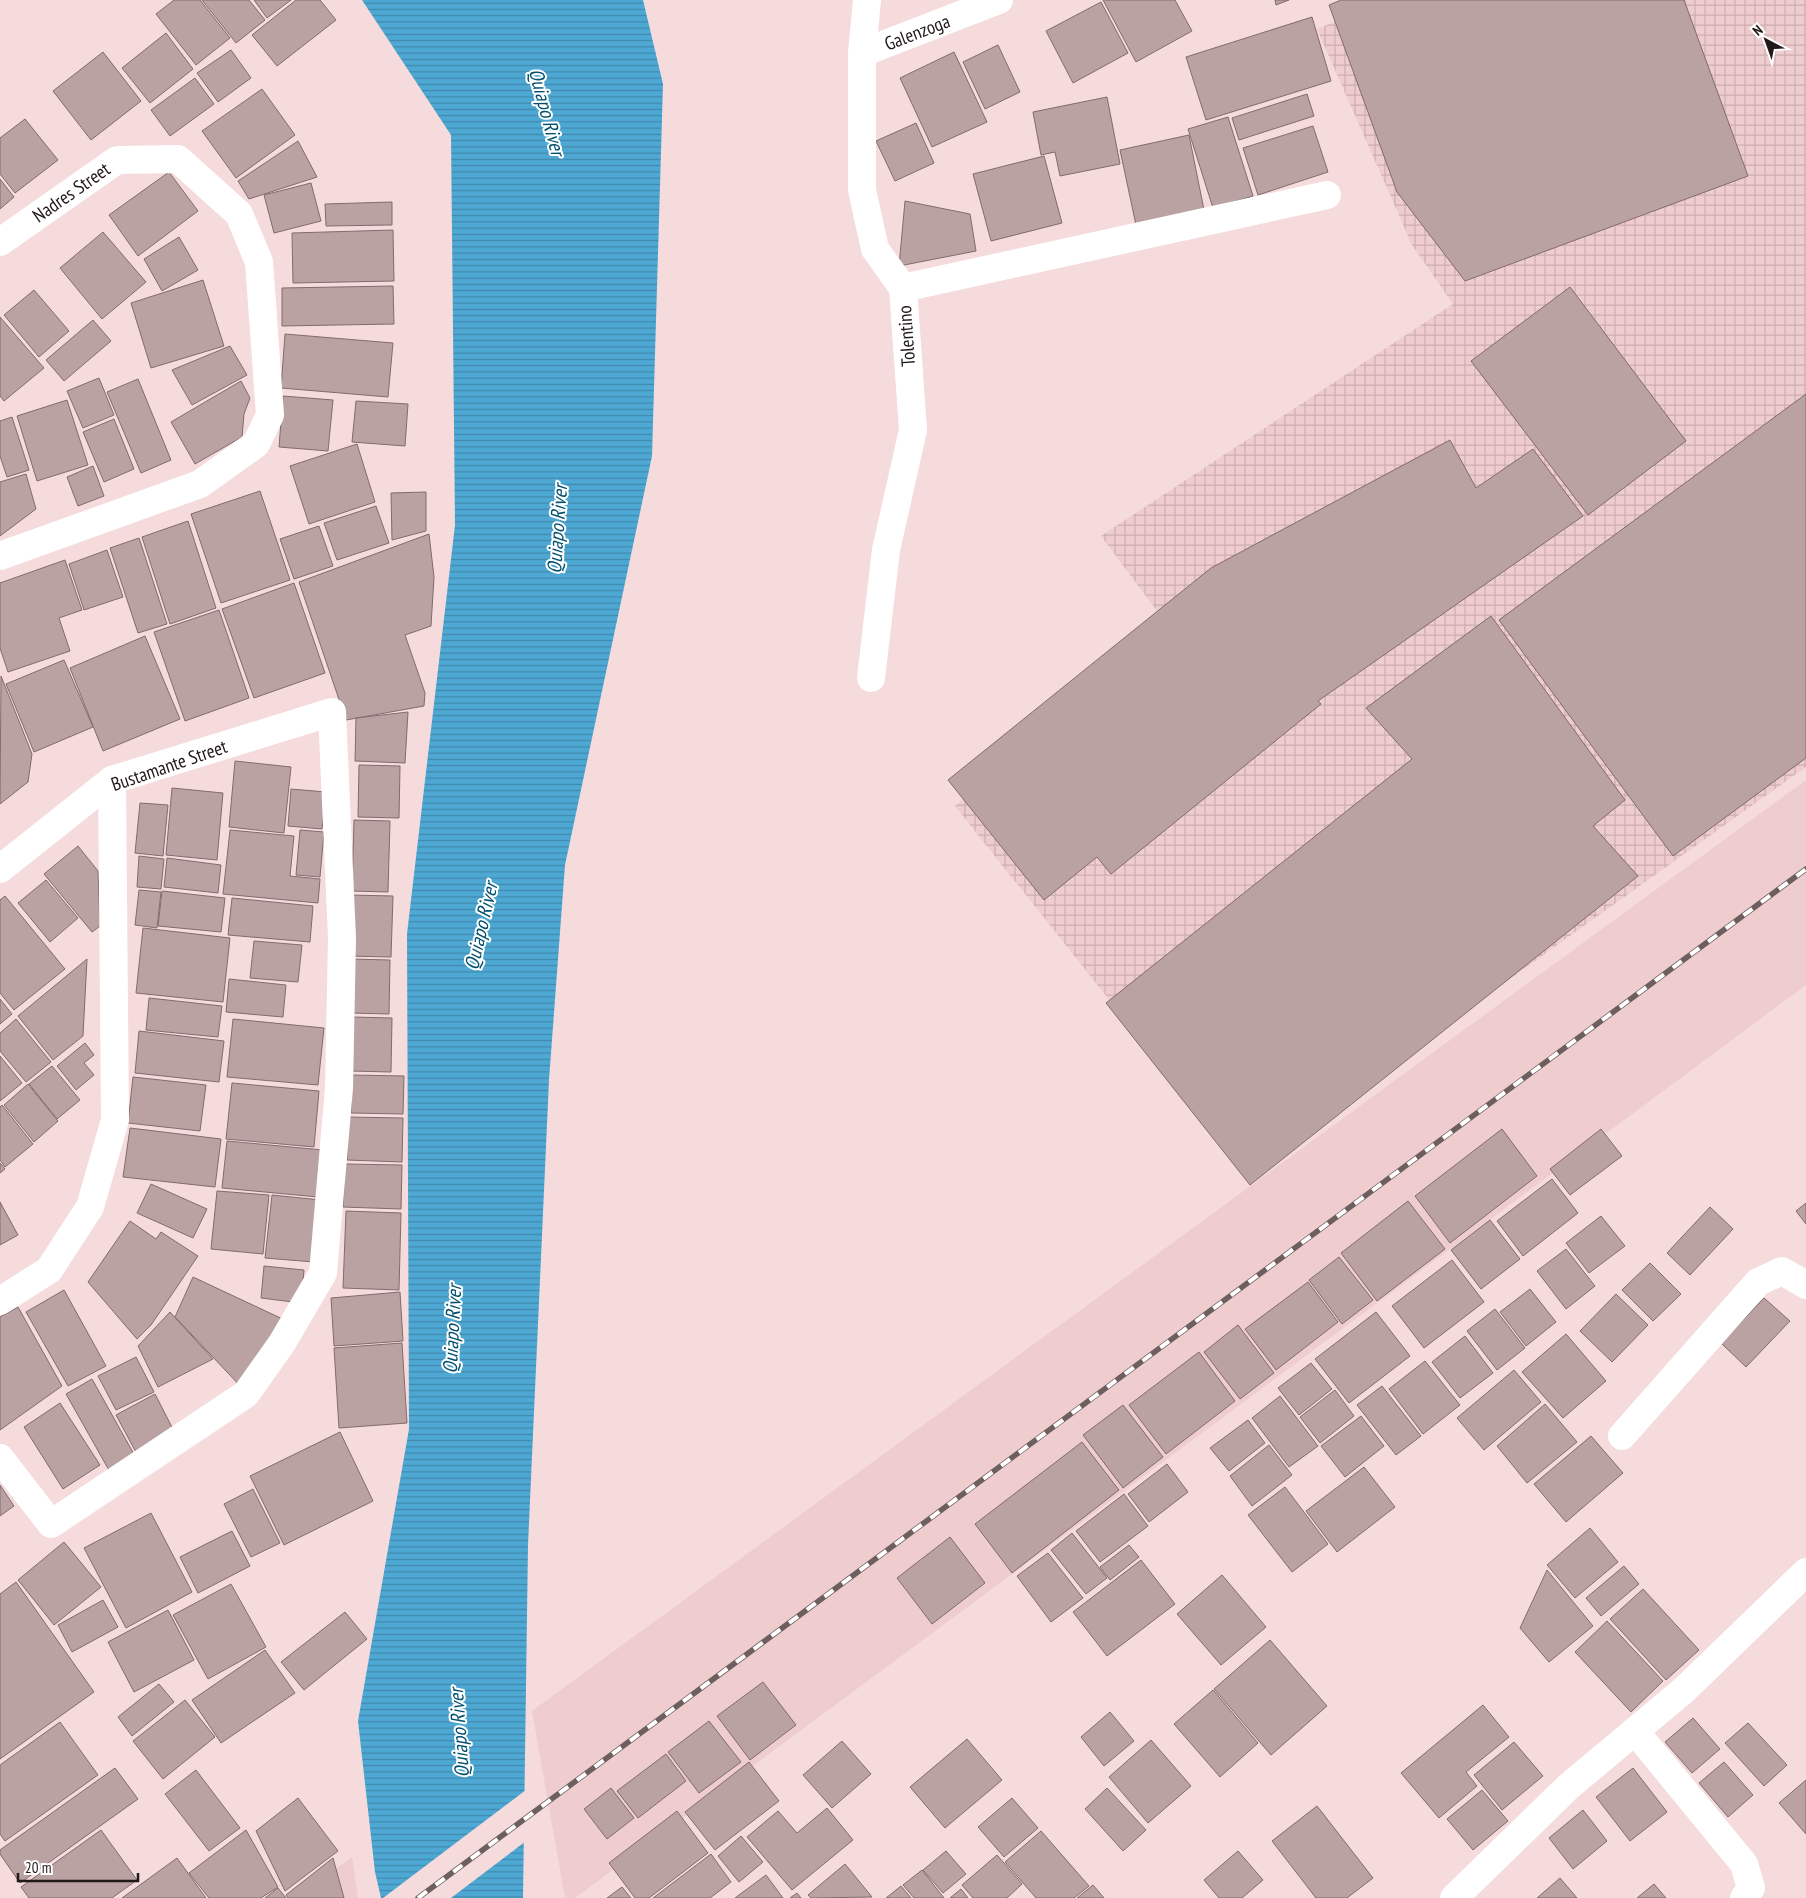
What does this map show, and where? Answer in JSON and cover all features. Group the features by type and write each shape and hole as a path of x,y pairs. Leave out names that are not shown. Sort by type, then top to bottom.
{"street":[{"name":"Tolentino","path":"868,0 862,53 862,190 875,249 903,288 913,430 886,550 871,678"},
{"name":"Galenzoga","path":"862,53 999,0"},
{"name":"Nadres Street","path":"0,242 117,160 178,159 239,214 259,262 270,414 256,444 200,484 0,556"},
{"path":"903,288 1326,195"},
{"name":"Bustamante Street","path":"0,869 112,780 332,712 342,948 339,1088 323,1273 282,1343 246,1394 50,1524 0,1458"},
{"path":"0,1301 49,1270 90,1207 115,1120 112,780"},
{"path":"1622,1436 1758,1282 1782,1271 1806,1285"},
{"path":"1454,1898 1568,1787 1684,1690 1806,1572"},
{"path":"1635,1731 1744,1864 1751,1888 1744,1898"}],"shaded area":[{"path":"1388,0 1806,0 1806,767 1244,1169 955,806 1169,627 1101,536 1453,304 1412,245 1317,29"},
{"path":"1806,780 1806,985 575,1898 565,1898 532,1711"},
{"path":"352,1857 358,1898 296,1898"}],"water":[{"name":"Quiapo River","path":"362,0 643,0 663,84 652,456 565,865 549,1080 528,1545 523,1898 381,1898 375,1872 358,1721 409,1429 407,934 455,525 451,135"}],"pier":[{"path":"526,1790 526,1841 451,1898 383,1898"}],"building":[{"path":"174,0 200,0 230,38 196,65 156,14"},
{"path":"202,0 249,0 265,20 236,43"},
{"path":"254,0 291,0 267,18"},
{"path":"296,0 320,0 336,20 277,66 252,35"},
{"path":"1103,0 1175,0 1192,31 1136,62"},
{"path":"1275,0 1289,0 1276,5"},
{"path":"1341,0 1684,0 1748,176 1465,281 1397,192 1329,5"},
{"path":"1101,2 1128,53 1073,83 1046,31"},
{"path":"1312,17 1331,81 1206,120 1186,57"},
{"path":"166,33 193,69 150,103 122,68"},
{"path":"998,45 1020,92 985,109 963,62"},
{"path":"231,50 251,78 218,102 197,73"},
{"path":"103,52 141,101 91,140 53,91"},
{"path":"954,52 987,122 932,147 900,78"},
{"path":"195,78 214,104 170,136 151,110"},
{"path":"262,89 295,135 236,178 202,131"},
{"path":"1307,94 1314,116 1239,140 1232,118"},
{"path":"1107,97 1120,164 1060,176 1055,152 1041,155 1033,112"},
{"path":"1228,117 1253,196 1213,208 1188,129"},
{"path":"25,119 58,160 15,193 0,174 0,138"},
{"path":"916,123 934,163 895,181 876,141"},
{"path":"1313,126 1328,172 1258,195 1243,148"},
{"path":"1189,135 1204,210 1136,225 1120,150"},
{"path":"298,141 317,177 249,199 238,181"},
{"path":"1044,156 1062,223 991,241 973,174"},
{"path":"169,172 198,211 138,256 109,215"},
{"path":"0,179 14,197 0,209"},
{"path":"311,183 321,221 274,233 264,195"},
{"path":"905,201 970,214 976,251 899,266"},
{"path":"392,202 392,225 326,226 325,204"},
{"path":"393,230 394,281 293,283 292,233"},
{"path":"103,232 146,282 102,319 60,268"},
{"path":"179,237 198,270 162,291 144,259"},
{"path":"203,280 224,346 151,368 131,303"},
{"path":"393,286 394,324 282,326 282,288"},
{"path":"1570,287 1686,441 1588,515 1471,361"},
{"path":"34,290 69,331 39,357 4,315"},
{"path":"0,317 44,368 4,401 0,396"},
{"path":"93,320 111,341 64,381 46,360"},
{"path":"285,334 393,343 388,397 281,388"},
{"path":"230,346 247,375 192,405 172,370"},
{"path":"99,378 114,415 83,428 67,391"},
{"path":"138,379 171,460 141,473 107,392"},
{"path":"241,381 250,398 244,414 242,437 195,464 171,422"},
{"path":"1806,394 1806,758 1673,856 1499,620"},
{"path":"283,396 333,400 328,451 279,447"},
{"path":"67,400 88,465 37,481 17,416"},
{"path":"356,401 408,404 405,446 352,442"},
{"path":"12,417 29,470 7,477 0,456 0,421"},
{"path":"114,419 134,469 104,482 83,432"},
{"path":"1450,440 1476,488 1533,449 1583,516 1318,701 1321,704 1111,874 1097,857 1044,900 948,780 1211,568"},
{"path":"357,444 375,502 309,524 290,466"},
{"path":"93,466 104,496 78,506 67,477"},
{"path":"26,474 36,509 0,536 0,482"},
{"path":"260,491 290,580 221,603 191,514"},
{"path":"426,492 426,531 392,540 391,493"},
{"path":"376,506 389,543 337,560 324,523"},
{"path":"188,521 216,608 170,624 142,537"},
{"path":"319,526 333,566 294,579 280,539"},
{"path":"429,534 434,577 431,626 405,635 425,693 424,706 346,720 299,582"},
{"path":"139,538 167,624 138,633 110,548"},
{"path":"107,550 123,597 84,610 69,564"},
{"path":"65,560 82,610 59,618 70,651 8,672 0,648 0,583"},
{"path":"294,583 325,673 254,698 222,609"},
{"path":"219,610 249,698 185,721 154,632"},
{"path":"1491,616 1625,800 1593,826 1638,876 1250,1185 1106,1003 1412,759 1366,708"},
{"path":"145,636 180,719 103,751 70,668"},
{"path":"64,660 93,727 34,752 6,684"},
{"path":"1,676 32,754 28,782 0,804"},
{"path":"408,712 405,763 355,761 356,718"},
{"path":"235,761 291,767 284,833 229,827"},
{"path":"359,765 400,766 399,818 358,817"},
{"path":"172,788 223,793 217,860 166,855"},
{"path":"291,789 326,792 322,829 288,826"},
{"path":"140,803 168,805 163,856 135,853"},
{"path":"354,820 390,821 388,892 352,891"},
{"path":"230,830 294,836 290,876 320,879 318,903 223,894"},
{"path":"300,830 324,832 320,877 296,875"},
{"path":"78,846 98,871 100,926 92,932 44,874"},
{"path":"139,856 164,859 161,889 137,887"},
{"path":"167,858 221,865 218,893 164,887"},
{"path":"46,880 78,918 50,942 18,903"},
{"path":"139,890 161,892 157,928 135,925"},
{"path":"162,891 225,898 221,932 158,926"},
{"path":"350,895 393,896 391,957 348,956"},
{"path":"5,896 65,969 14,1010 0,993 0,900"},
{"path":"232,898 313,906 310,942 228,935"},
{"path":"143,928 230,938 223,1002 136,993"},
{"path":"254,941 302,945 298,982 250,978"},
{"path":"87,959 83,1036 53,1060 18,1016"},
{"path":"351,959 390,960 389,1014 350,1013"},
{"path":"229,979 286,985 283,1017 226,1012"},
{"path":"149,998 222,1006 218,1037 146,1030"},
{"path":"0,999 12,1014 0,1024"},
{"path":"352,1017 392,1018 391,1072 350,1071"},
{"path":"16,1019 51,1062 26,1082 0,1051 0,1033"},
{"path":"233,1019 324,1028 318,1085 227,1077"},
{"path":"139,1031 224,1041 219,1082 135,1073"},
{"path":"85,1043 94,1055 84,1063 94,1075 76,1090 57,1066"},
{"path":"0,1056 22,1083 0,1101"},
{"path":"52,1066 80,1100 57,1119 29,1084"},
{"path":"352,1075 404,1076 403,1114 351,1113"},
{"path":"133,1077 206,1085 200,1131 128,1123"},
{"path":"232,1083 319,1091 314,1147 226,1139"},
{"path":"28,1084 58,1121 34,1142 4,1105"},
{"path":"2,1105 33,1144 5,1167 0,1160 0,1107"},
{"path":"348,1117 403,1118 402,1162 347,1160"},
{"path":"130,1128 221,1139 215,1187 123,1177"},
{"path":"1502,1129 1537,1176 1450,1243 1415,1196"},
{"path":"1601,1129 1622,1156 1570,1195 1550,1169"},
{"path":"227,1141 323,1150 318,1197 222,1188"},
{"path":"0,1163 5,1169 0,1173"},
{"path":"345,1164 402,1165 401,1209 343,1207"},
{"path":"1552,1179 1578,1213 1523,1256 1497,1221"},
{"path":"151,1184 207,1209 193,1238 137,1213"},
{"path":"217,1191 269,1195 263,1254 211,1249"},
{"path":"272,1195 321,1200 314,1262 265,1258"},
{"path":"1408,1201 1445,1249 1377,1301 1341,1253"},
{"path":"0,1202 18,1235 0,1245"},
{"path":"1806,1203 1806,1224 1796,1211"},
{"path":"1710,1207 1733,1229 1690,1275 1667,1253"},
{"path":"346,1211 401,1213 399,1290 343,1288"},
{"path":"1601,1216 1625,1246 1589,1273 1566,1243"},
{"path":"1490,1220 1520,1259 1481,1289 1451,1250"},
{"path":"130,1221 156,1239 161,1232 198,1256 151,1325 137,1339 88,1282"},
{"path":"1566,1249 1595,1286 1566,1309 1537,1271"},
{"path":"1339,1257 1373,1300 1342,1324 1309,1280"},
{"path":"1452,1260 1484,1302 1424,1348 1392,1306"},
{"path":"1650,1263 1681,1294 1653,1321 1622,1290"},
{"path":"264,1266 304,1270 301,1303 261,1298"},
{"path":"193,1277 289,1322 244,1390 175,1317"},
{"path":"1308,1282 1338,1322 1276,1370 1245,1329"},
{"path":"1530,1289 1556,1322 1526,1346 1500,1312"},
{"path":"64,1290 106,1366 68,1386 26,1312"},
{"path":"400,1292 403,1341 334,1346 331,1298"},
{"path":"1616,1294 1648,1325 1612,1362 1580,1331"},
{"path":"1764,1298 1790,1321 1746,1367 1721,1343"},
{"path":"18,1307 62,1386 0,1430 0,1317"},
{"path":"1495,1309 1525,1348 1497,1370 1467,1331"},
{"path":"170,1312 213,1359 158,1387 138,1346"},
{"path":"1376,1312 1410,1356 1349,1403 1315,1359"},
{"path":"1238,1325 1274,1373 1240,1399 1204,1352"},
{"path":"1566,1334 1606,1381 1563,1418 1522,1372"},
{"path":"1465,1336 1493,1373 1460,1398 1432,1362"},
{"path":"402,1343 407,1423 339,1428 334,1348"},
{"path":"1199,1352 1235,1401 1166,1454 1129,1405"},
{"path":"136,1357 154,1392 116,1410 98,1376"},
{"path":"1425,1361 1460,1405 1423,1434 1389,1389"},
{"path":"1311,1363 1332,1389 1299,1415 1278,1388"},
{"path":"1514,1370 1541,1402 1484,1450 1457,1418"},
{"path":"92,1379 140,1465 114,1479 66,1394"},
{"path":"1382,1386 1421,1436 1396,1455 1357,1405"},
{"path":"1335,1390 1354,1416 1320,1443 1300,1417"},
{"path":"155,1394 176,1435 138,1456 116,1415"},
{"path":"1280,1396 1318,1446 1289,1467 1252,1418"},
{"path":"60,1403 100,1465 63,1489 24,1427"},
{"path":"1545,1404 1577,1442 1527,1483 1497,1446"},
{"path":"1123,1405 1163,1457 1123,1488 1083,1435"},
{"path":"1361,1416 1384,1446 1345,1477 1321,1446"},
{"path":"1248,1420 1265,1443 1229,1471 1210,1448"},
{"path":"340,1432 373,1501 284,1545 250,1476"},
{"path":"1591,1436 1623,1473 1566,1522 1534,1484"},
{"path":"1082,1442 1119,1490 1012,1573 975,1524"},
{"path":"1269,1445 1292,1475 1252,1506 1230,1476"},
{"path":"1167,1464 1188,1492 1149,1522 1128,1494"},
{"path":"1364,1467 1395,1507 1337,1552 1306,1511"},
{"path":"0,1485 14,1506 0,1516"},
{"path":"1285,1487 1328,1544 1292,1572 1248,1515"},
{"path":"253,1489 280,1543 251,1557 224,1504"},
{"path":"1124,1494 1148,1526 1100,1562 1076,1531"},
{"path":"151,1513 192,1592 126,1628 84,1548"},
{"path":"1590,1528 1618,1562 1575,1598 1547,1565"},
{"path":"232,1531 250,1566 198,1593 180,1557"},
{"path":"1072,1533 1107,1578 1086,1594 1051,1550"},
{"path":"950,1537 985,1583 932,1624 897,1578"},
{"path":"64,1542 101,1587 54,1625 18,1580"},
{"path":"1129,1545 1139,1557 1110,1580 1100,1567"},
{"path":"1048,1553 1083,1598 1051,1622 1017,1576"},
{"path":"1141,1560 1175,1604 1107,1656 1073,1612"},
{"path":"1624,1566 1639,1584 1601,1616 1586,1598"},
{"path":"1547,1570 1593,1626 1549,1662 1520,1628"},
{"path":"1222,1575 1266,1627 1221,1665 1177,1614"},
{"path":"16,1582 94,1692 0,1759 0,1594"},
{"path":"231,1584 266,1647 208,1679 173,1615"},
{"path":"1643,1589 1699,1650 1666,1680 1610,1619"},
{"path":"103,1600 118,1627 72,1652 58,1625"},
{"path":"168,1610 194,1660 134,1692 108,1642"},
{"path":"345,1612 367,1639 304,1690 281,1662"},
{"path":"1607,1621 1663,1681 1631,1712 1575,1652"},
{"path":"1270,1640 1327,1706 1271,1755 1214,1689"},
{"path":"265,1650 295,1693 221,1743 192,1700"},
{"path":"763,1682 796,1725 750,1760 717,1716"},
{"path":"159,1684 174,1702 132,1736 118,1717"},
{"path":"1213,1690 1258,1743 1220,1777 1174,1724"},
{"path":"185,1700 215,1737 163,1779 133,1741"},
{"path":"1483,1705 1509,1737 1466,1772 1477,1786 1439,1818 1401,1773"},
{"path":"1110,1712 1134,1741 1104,1766 1081,1737"},
{"path":"1693,1718 1720,1749 1692,1773 1665,1742"},
{"path":"709,1721 741,1762 699,1793 668,1752"},
{"path":"60,1722 98,1775 5,1841 0,1834 0,1765"},
{"path":"1748,1723 1787,1765 1764,1786 1725,1743"},
{"path":"967,1739 1002,1780 945,1828 910,1787"},
{"path":"1151,1740 1191,1786 1148,1823 1109,1777"},
{"path":"842,1741 871,1774 832,1808 803,1775"},
{"path":"1514,1742 1543,1776 1502,1810 1474,1775"},
{"path":"666,1754 686,1781 638,1818 617,1791"},
{"path":"749,1762 779,1801 715,1850 685,1812"},
{"path":"1724,1762 1753,1795 1728,1817 1699,1783"},
{"path":"115,1768 138,1799 20,1883 0,1854 0,1850"},
{"path":"1633,1768 1667,1812 1630,1841 1596,1797"},
{"path":"196,1770 240,1828 209,1851 165,1794"},
{"path":"1806,1780 1806,1834 1779,1803"},
{"path":"611,1788 634,1818 607,1839 584,1809"},
{"path":"1107,1788 1146,1830 1123,1851 1085,1809"},
{"path":"1482,1790 1508,1821 1473,1850 1447,1819"},
{"path":"298,1798 338,1851 285,1891 256,1831"},
{"path":"1012,1798 1038,1828 1004,1857 978,1827"},
{"path":"1317,1806 1373,1878 1347,1898 1316,1898 1272,1841"},
{"path":"827,1808 853,1840 792,1890 747,1837 778,1811 797,1833"},
{"path":"1583,1810 1607,1841 1573,1869 1549,1838"},
{"path":"677,1811 708,1853 649,1898 635,1898 609,1863"},
{"path":"101,1830 137,1880 112,1898 29,1898 21,1887"},
{"path":"246,1830 278,1887 261,1898 209,1898 189,1873"},
{"path":"1041,1831 1089,1886 1074,1898 1036,1898 1005,1862"},
{"path":"741,1836 763,1862 739,1882 718,1856"},
{"path":"946,1851 966,1874 943,1893 923,1870"},
{"path":"1238,1851 1263,1880 1242,1898 1219,1898 1204,1880"},
{"path":"711,1854 731,1882 710,1898 653,1898"},
{"path":"997,1855 1022,1884 1007,1898 973,1898 962,1885"},
{"path":"177,1858 206,1898 122,1898"},
{"path":"333,1858 344,1898 288,1898 286,1895"},
{"path":"845,1864 872,1897 811,1898 808,1895"},
{"path":"922,1870 944,1898 914,1898 903,1885"},
{"path":"766,1875 783,1898 735,1898"},
{"path":"1560,1878 1577,1898 1537,1898"},
{"path":"1654,1884 1666,1898 1637,1898"},
{"path":"1093,1885 1104,1898 1077,1898"},
{"path":"901,1886 911,1898 886,1898"},
{"path":"622,1887 631,1898 607,1898"},
{"path":"278,1888 286,1898 265,1898"},
{"path":"961,1889 968,1898 950,1898"},
{"path":"797,1893 801,1898 790,1898"}],"railway":[{"path":"418,1898 1806,869"}]}
